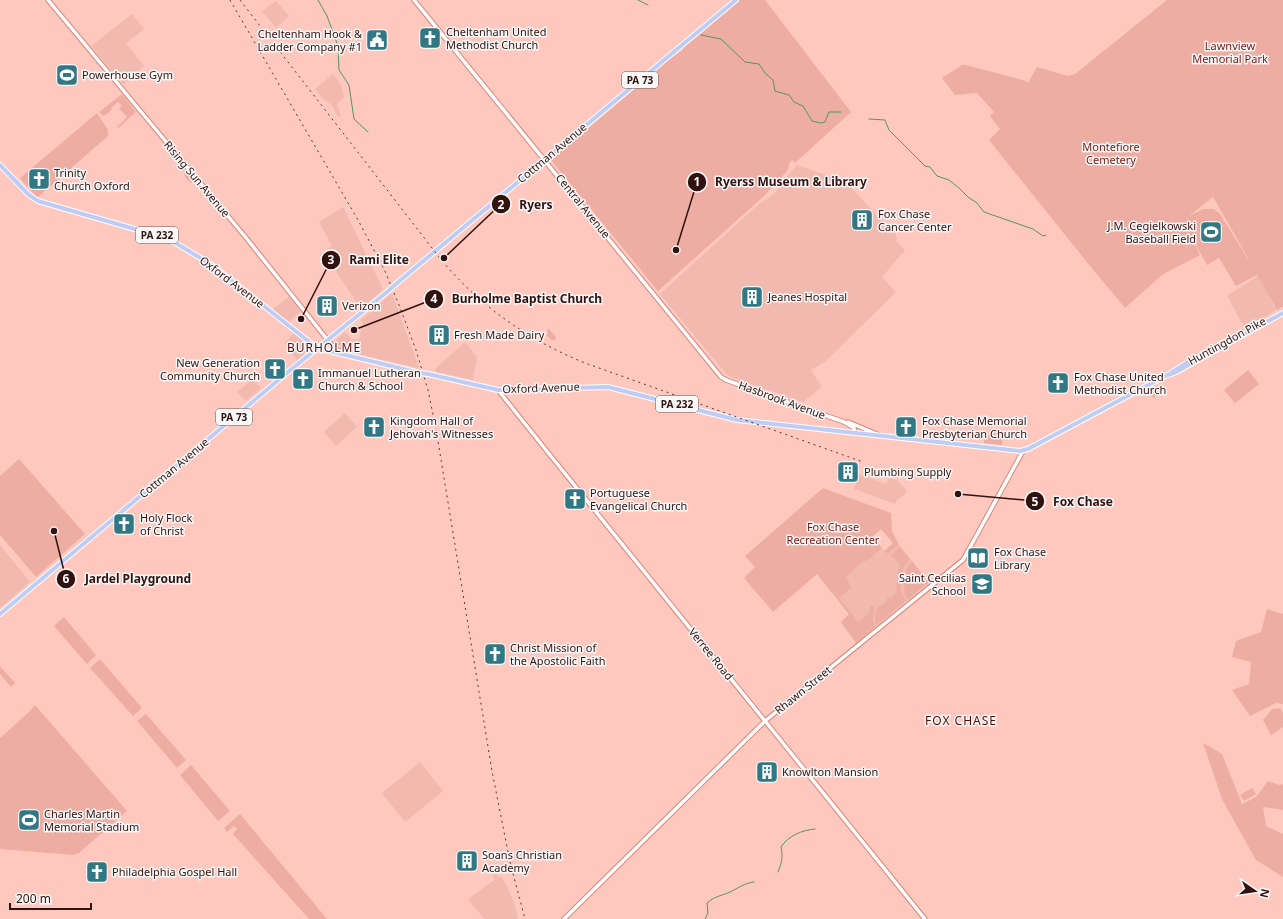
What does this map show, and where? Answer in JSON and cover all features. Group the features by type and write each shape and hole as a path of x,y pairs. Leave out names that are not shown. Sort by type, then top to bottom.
{"main road":[{"name":"Rising Sun Avenue","path":"48,0 247,239 328,340 336,349 346,356"},
{"name":"Central Avenue","path":"414,0 721,377"},
{"name":"Cottman Avenue","path":"0,614 188,455 387,292 736,0"},
{"name":"Oxford Avenue","path":"0,165 38,201 165,237 176,242 212,265 317,348 346,356 498,390 608,387 737,420 1023,451"},
{"name":"Huntingdon Pike","path":"1023,451 1171,373 1176,372 1283,311"},
{"name":"Hasbrook Avenue","path":"721,377 844,422 854,428 854,432"},
{"name":"Verree Road","path":"498,390 925,919"},
{"name":"Hasbrook Avenue","path":"844,422 852,423 880,435"},
{"name":"Rhawn Street","path":"564,919 765,721 963,560 1023,451"}],"shaded area":[{"path":"276,1 289,16 276,28 262,11"},
{"path":"132,14 144,29 126,43 144,66 123,84 91,46"},
{"path":"333,74 341,85 344,97 337,104 341,116 338,117 331,104 324,100 315,89"},
{"path":"797,165 829,176 838,180 842,185 851,187 889,229 892,229 894,234 896,234 897,242 905,250 882,277 896,292 826,361 811,370 822,387 803,402 728,376 660,294 760,203 774,194"},
{"path":"343,207 383,289 361,309 323,252 332,246 319,222"},
{"path":"1258,276 1276,310 1246,328 1244,327 1227,296"},
{"path":"392,293 419,368 348,352 335,341 345,332 352,340 359,339 363,323 361,320"},
{"path":"290,296 301,311 289,322 273,309"},
{"path":"294,333 310,346 308,350 297,360 284,343"},
{"path":"465,342 477,357 473,380 436,372 435,369"},
{"path":"253,379 261,388 246,401 237,392"},
{"path":"345,413 357,427 336,446 324,432"},
{"path":"859,474 886,484 889,478 897,480 907,491 896,501 895,504 854,489"},
{"path":"0,545 30,582 0,608"},
{"path":"899,545 929,582 856,643 841,622 849,615 838,599 852,586 846,577 882,548 887,554"},
{"path":"420,762 443,791 405,822 382,793"},
{"path":"496,874 502,878 506,884 515,905 518,919 484,919 468,899 494,880 493,875"}],"green space":[{"path":"740,0 765,0 851,112 795,163 792,160 789,164 788,170 763,197 658,291 551,160 671,58 683,50 682,49"},
{"name":"Montefiore Cemetery","path":"1167,0 1283,0 1283,306 1277,310 1257,275 1236,286 1219,258 1207,265 1191,236 1200,255 1162,275 1125,308 989,140 1000,129 990,116 994,112 977,93 955,95 942,78 962,65 1026,81 1028,83 1037,67 1068,76 1075,74","holes":["1213,197 1248,258 1220,214 1214,209 1203,209 1189,216"]},
{"path":"122,94 136,112 118,128 117,127 127,117 119,108 122,106 118,102 106,115 102,115 99,112"},
{"path":"97,113 108,130 108,136 38,197 20,178"},
{"path":"176,161 193,180 191,183 185,177 184,172"},
{"path":"548,328 556,337 555,340 552,340 547,336"},
{"path":"1248,370 1259,384 1235,403 1224,390"},
{"path":"1157,386 1161,392 1153,398 1148,393"},
{"path":"997,428 1003,436 1002,445 984,443 984,438"},
{"path":"19,459 85,534 36,577 0,535 0,476"},
{"name":"Fox Chase Recreation Center","path":"823,488 891,513 892,531 899,545 887,554 884,551 893,543 881,529 872,537 882,548 846,577 852,587 839,598 858,622 869,613 870,606 874,606 873,621 875,627 856,643 841,622 849,614 817,574 773,612 744,578 755,567 745,556"},
{"path":"900,547 910,559 904,566 901,578 898,577 899,568 901,566 891,555"},
{"path":"912,561 928,582 905,579 906,569"},
{"path":"905,580 928,583 908,600 904,592"},
{"path":"898,581 900,581 901,593 906,601 877,625 875,622 876,610 888,600 886,598 888,597 890,599 898,592 896,590"},
{"path":"1267,609 1283,614 1283,704 1276,703 1250,716 1232,690 1249,684 1251,662 1232,657 1236,641 1261,632"},
{"path":"64,617 96,655 87,664 54,626"},
{"path":"100,659 142,708 133,716 90,668"},
{"path":"0,666 15,683 11,687 0,674"},
{"path":"35,705 127,811 79,853 74,855 0,849 0,738"},
{"path":"1280,708 1283,713 1283,727 1271,735 1263,720 1272,709"},
{"path":"146,714 186,760 177,768 137,721"},
{"path":"1203,743 1222,754 1242,804 1256,797 1268,781 1280,785 1283,784 1283,810 1263,807 1266,826 1283,834 1283,877 1256,860 1222,799"},
{"path":"191,765 230,811 218,821 180,775"},
{"path":"1252,788 1256,794 1244,801 1240,795"},
{"path":"240,814 327,919 309,919 233,834 237,829 234,826 227,832 224,828"}],"waterway":[{"path":"318,0 327,16 338,46 339,70 349,85 354,119 368,132"},
{"path":"638,0 648,5"},
{"path":"701,35 721,39 745,62 759,64 765,73 773,80 775,91 789,95 794,102 803,106 812,121 821,123 825,122 829,112 841,112"},
{"path":"869,119 885,120 889,130 925,166 930,167 937,176 949,180 977,203 984,212 1033,229 1043,236 1046,235"},
{"path":"778,872 782,860 781,847 784,843 796,834 815,829"},
{"path":"705,919 708,913 707,903 715,897 754,882"}],"railway":[{"path":"230,0 358,220 385,271 416,350 428,390 436,429 492,771 510,862 525,919"},
{"path":"240,0 439,257 470,291 487,306 524,332 564,354 585,363 863,462"}],"place":[{"name":"Cheltenham United Methodist Church","path":"430,38"},
{"name":"Cheltenham Hook & Ladder Company #1","path":"377,40"},
{"name":"Powerhouse Gym","path":"67,75"},
{"name":"Trinity Church Oxford","path":"39,179"},
{"name":"Fox Chase Cancer Center","path":"862,220"},
{"name":"J.M. Cegielkowski Baseball Field","path":"1211,232"},
{"name":"Ryerss Museum & Library","path":"676,250"},
{"name":"Ryers","path":"444,258"},
{"name":"Jeanes Hospital","path":"752,297"},
{"name":"Verizon","path":"327,306"},
{"name":"Rami Elite","path":"301,319"},
{"name":"Burholme Baptist Church","path":"354,330"},
{"name":"Fresh Made Dairy","path":"439,335"},
{"name":"New Generation Community Church","path":"275,369"},
{"name":"Immanuel Lutheran Church & School","path":"303,379"},
{"name":"Fox Chase United Methodist Church","path":"1058,383"},
{"name":"Kingdom Hall of Jehovah's Witnesses","path":"374,427"},
{"name":"Fox Chase Memorial Presbyterian Church","path":"906,427"},
{"name":"Plumbing Supply","path":"848,472"},
{"name":"Fox Chase","path":"958,494"},
{"name":"Portuguese Evangelical Church","path":"575,499"},
{"name":"Holy Flock of Christ","path":"124,524"},
{"name":"Jardel Playground","path":"54,531"},
{"name":"Fox Chase Library","path":"978,558"},
{"name":"Saint Cecilias School","path":"982,584"},
{"name":"Christ Mission of the Apostolic Faith","path":"495,654"},
{"name":"Knowlton Mansion","path":"767,772"},
{"name":"Charles Martin Memorial Stadium","path":"29,820"},
{"name":"Soans Christian Academy","path":"467,861"},
{"name":"Philadelphia Gospel Hall","path":"97,872"}],"district":[{"name":"BURHOLME","path":"324,348"},
{"name":"FOX CHASE","path":"961,721"}],"park label":[{"name":"Lawnview Memorial Park","path":"1230,52"}]}
